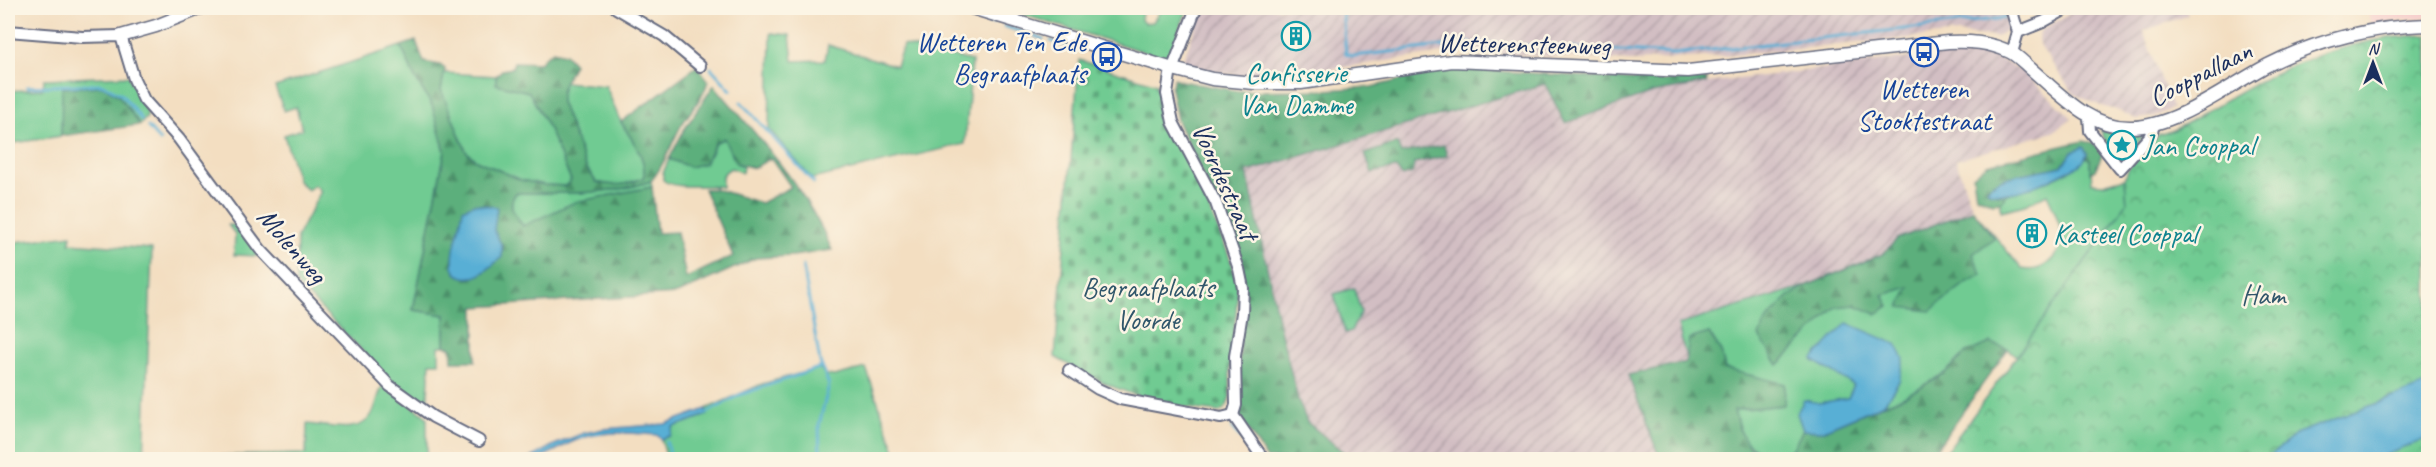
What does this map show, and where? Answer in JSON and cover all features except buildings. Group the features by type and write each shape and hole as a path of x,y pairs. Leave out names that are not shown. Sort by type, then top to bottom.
{"street":[{"path":"8,31 82,37 121,36 159,25 201,8"},
{"path":"615,8 664,36 700,66"},
{"name":"Wetterensteenweg","path":"972,8 1173,69 1212,79 1254,83 1300,83 1452,61 1688,71 1962,41 1985,43 2012,53"},
{"name":"Voordestraat","path":"1196,8 1167,87 1168,106 1173,122 1216,203 1239,269 1242,313 1235,356 1236,405 1233,414"},
{"path":"2011,8 2018,32 2012,53"},
{"path":"2018,32 2043,22 2068,8"},
{"name":"Cooppallaan","path":"2012,53 2089,116 2123,127 2155,124 2176,116 2273,62 2314,45 2350,35 2428,25"},
{"name":"Molenweg","path":"121,36 134,79 144,100 179,139 260,249 390,386 433,417 480,441"},
{"path":"2089,116 2090,131 2120,169 2149,137 2155,124"},
{"path":"1069,370 1098,389 1120,399 1221,418 1233,414 1264,459"}],"shaded area":[{"path":"1203,8 2005,8 2009,28 1996,37 1958,33 1722,56 1633,61 1456,51 1267,78 1213,72 1182,62"},
{"path":"2079,8 2185,8 2188,15 2143,31 2172,108 2156,116 2136,119 2074,94 2038,40 2042,30"},
{"path":"2366,8 2428,8 2428,17 2371,23"},
{"path":"1957,52 1979,52 1998,58 2023,72 2072,118 2053,132 1956,160 1973,210 1897,239 1883,254 1806,286 1678,325 1687,362 1628,375 1660,459 1353,459 1307,422 1298,399 1280,329 1247,172 1545,84 1565,123 1652,93 1706,83"}],"green space":[{"path":"1001,8 1134,8 1142,11 1141,20 1144,23 1153,22 1162,8 1188,8 1168,59"},
{"path":"771,33 790,35 793,61 825,60 828,45 896,66 903,45 972,61 965,144 812,179 769,129"},
{"name":"Ham","path":"2428,35 2428,459 1940,460 2127,203 2125,178 2128,169 2158,135 2174,130 2265,78 2314,57 2371,41"},
{"path":"416,41 424,62 440,65 445,69 441,90 466,151 476,160 521,180 545,185 566,186 571,180 548,127 529,92 496,84 496,76 502,70 512,68 514,62 540,63 553,51 565,54 574,64 563,87 561,102 586,167 596,182 608,184 625,184 643,178 641,157 621,122 697,66 708,80 701,98 681,126 664,161 651,181 602,191 516,193 512,206 523,226 575,202 652,187 657,233 677,232 686,278 733,256 704,189 716,189 761,203 791,187 771,158 754,168 736,163 724,138 715,143 705,163 690,167 669,159 684,130 714,85 764,143 794,183 832,250 793,256 756,258 677,294 475,307 475,361 452,361 451,347 445,346 445,315 413,310 445,151 432,105 415,78 401,46"},
{"path":"401,46 415,78 432,105 445,151 413,310 445,315 445,346 439,346 439,363 430,363 427,410 404,394 296,283 297,237 321,191 314,185 308,190 298,181 284,135 302,129 296,107 284,111 275,87"},
{"name":"Begraafplaats Voorde","path":"1079,60 1157,84 1156,88 1159,89 1169,124 1229,256 1236,283 1237,307 1231,355 1230,392 1228,404 1220,412 1175,406 1134,395 1095,379 1055,357"},
{"path":"1452,68 1650,81 1707,79 1706,83 1652,93 1565,123 1545,84 1247,172 1280,329 1298,399 1307,422 1353,460 1267,459 1240,417 1238,395 1243,267 1177,120 1171,88 1174,78 1238,91 1324,90 1371,87"},
{"path":"444,73 496,76 497,84 529,92 548,127 571,180 567,186 545,185 521,180 476,160 466,151 441,90"},
{"path":"128,76 147,112 147,117 140,125 129,109 103,86 63,88 61,136 8,144 8,91 43,89 44,79"},
{"path":"564,82 606,86 621,122 641,156 644,164 643,178 618,186 596,182 586,167 561,102 560,93"},
{"path":"103,86 119,96 140,125 61,136 62,88"},
{"path":"2101,130 2119,135 2145,135 2127,154 2121,154 2110,148"},
{"path":"724,138 736,163 743,166 742,173 731,168 724,174 722,187 683,186 663,180 663,173 669,159 690,167 710,155 715,143"},
{"path":"2083,141 2095,145 2102,155 2095,170 2090,173 2090,160 2086,157 2087,153 2072,152 2062,166 1992,183 1997,194 2007,194 2001,202 1993,203 1976,196 1973,176 1987,164"},
{"path":"1397,143 1401,153 1444,145 1447,156 1414,163 1413,173 1402,176 1396,168 1372,173 1365,154"},
{"path":"2086,157 2090,160 2092,183 2103,184 2125,178 2127,203 2017,356 2008,349 1966,353 1945,373 1905,396 1884,404 1899,381 1813,360 1854,385 1848,398 1820,403 1797,413 1803,430 1794,446 1781,459 1766,454 1747,442 1740,430 1734,410 1783,405 1785,384 1725,369 1721,352 1687,362 1678,325 1806,286 1883,254 1897,239 1973,210 2022,269 2033,270 2042,267 2056,255 2061,238 2061,230 2047,194 2025,205 2001,211 2001,202 2007,194 2062,175"},
{"path":"651,181 652,187 611,195 523,226 512,206 516,193 602,191"},
{"path":"1973,210 1994,238 1973,254 1982,275 1966,283 1930,311 1900,307 1909,287 1883,295 1889,306 1876,314 1855,305 1836,307 1778,365 1759,336 1768,318 1788,297 1806,286 1883,254 1897,239"},
{"path":"228,225 238,225 256,249 257,256 234,255 235,234"},
{"path":"71,235 70,243 152,249 144,459 8,459 8,243"},
{"path":"1354,288 1361,312 1351,331 1345,333 1334,294"},
{"path":"1709,333 1721,352 1725,369 1785,384 1784,405 1734,410 1739,429 1749,447 1776,459 1660,459 1628,375 1686,362 1689,339"},
{"path":"1990,343 2008,349 1929,459 1781,460 1794,446 1803,430 1821,431 1905,396 1945,373 1966,353"},
{"path":"819,368 827,375 834,376 866,368 898,459 667,459 661,439 670,436 673,427 707,415 706,409 762,384"},
{"path":"384,384 427,417 427,459 163,460 159,457 306,454 307,424 342,428 360,425 372,414"}],"water":[{"path":"2083,147 2087,153 2083,162 2046,181 2012,193 1989,192 1987,189 2000,180 2062,166 2072,152"},
{"path":"474,204 497,207 494,230 502,246 502,257 478,275 467,278 454,270 453,255 463,209"},
{"path":"1847,323 1896,344 1904,359 1899,381 1884,404 1821,431 1803,430 1797,413 1804,400 1820,403 1848,398 1854,385 1812,360"},
{"path":"2428,384 2428,438 2376,459 2266,459 2298,433"},
{"path":"706,409 707,415 673,427 670,436 661,439 657,435 617,433 597,435 577,440 547,455 529,459 554,445 584,433 603,429 665,424"}],"waterway":[{"path":"627,8 665,30"},
{"path":"1342,8 1346,54 1353,56 1471,43"},
{"path":"948,10 993,23"},
{"path":"1481,43 1674,54 2005,18"},
{"path":"1004,26 1025,33"},
{"path":"673,36 704,62"},
{"path":"1035,36 1043,39"},
{"path":"1051,41 1068,46"},
{"path":"711,68 731,90"},
{"path":"27,87 101,84 121,94 142,120"},
{"path":"741,102 814,183"},
{"path":"148,127 160,141"},
{"path":"803,266 820,362 829,385 819,425 820,454 823,460"},
{"path":"707,413 739,395 822,367"},
{"path":"1232,428 1245,442 1254,460"},
{"path":"666,442 672,460"},
{"path":"794,460 820,454"}],"place":[{"name":"Confisserie Van Damme","path":"1296,36"},
{"name":"Wetteren Stooktestraat","path":"1924,52"},
{"name":"Wetteren Ten Ede Begraafplaats","path":"1107,57"},
{"name":"Jan Cooppal","path":"2122,145"},
{"name":"Kasteel Cooppal","path":"2032,233"}]}
